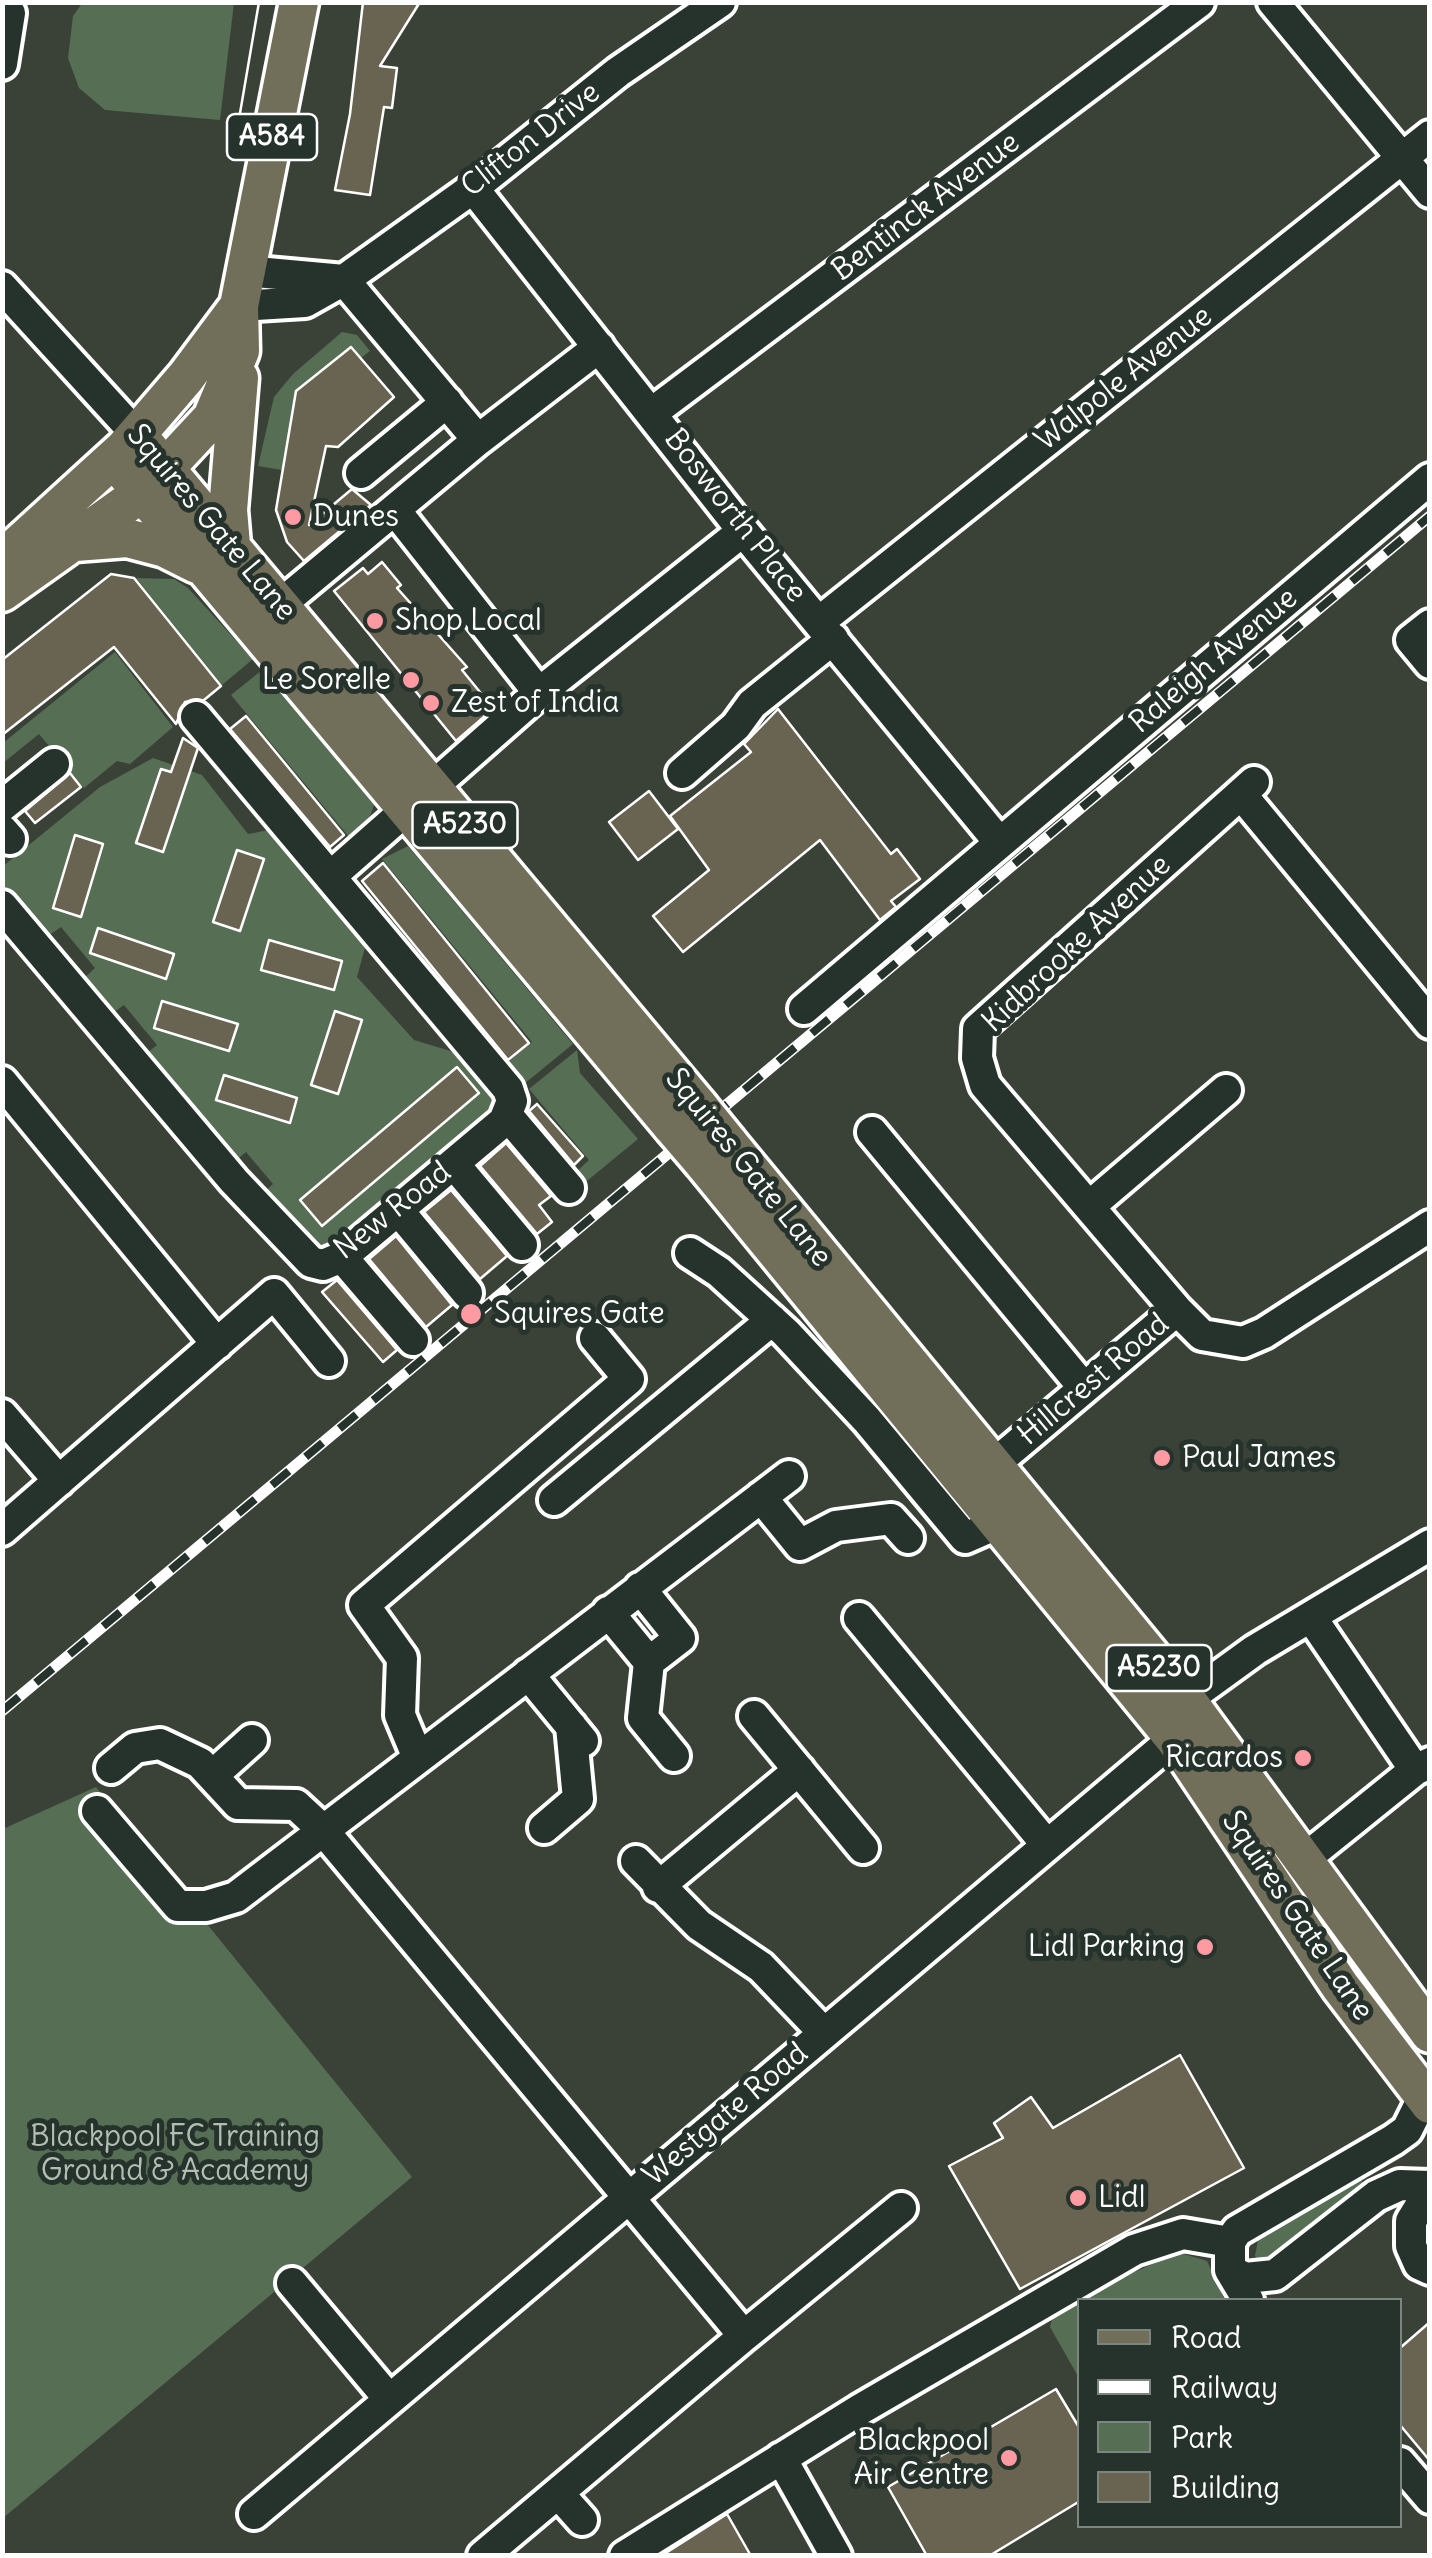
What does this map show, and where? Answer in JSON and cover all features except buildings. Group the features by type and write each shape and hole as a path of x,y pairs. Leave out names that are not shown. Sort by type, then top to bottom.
{"main road":[{"name":"A584","path":"2,592 155,481 212,418 240,350 242,289 299,2"},
{"name":"A584","path":"2,560 126,447 242,289"},
{"path":"220,558 228,510 240,350"},
{"name":"Squires Gate Lane","path":"126,447 686,1116 979,1477 1308,1870 1430,2033"},
{"name":"Squires Gate Lane","path":"75,542 138,540 220,558"},
{"name":"Squires Gate Lane","path":"1180,1719 1340,1986 1427,2095"},
{"path":"1308,1870 1332,1879 1430,1992"}],"street":[{"name":"Clifton Drive","path":"344,280 473,188 618,72 720,2"},
{"name":"Bentinck Avenue","path":"653,412 1199,2"},
{"path":"1273,2 1430,192"},
{"path":"2,64 10,13"},
{"name":"Walpole Avenue","path":"682,772 736,726 752,704 826,630 1430,136"},
{"name":"Bosworth Place","path":"473,188 743,531 999,842"},
{"path":"2,266 39,325"},
{"path":"242,289 344,280 478,440"},
{"path":"2,287 39,325"},
{"name":"Squires Gate Lane","path":"39,325 126,447"},
{"path":"268,615 478,440 599,347"},
{"path":"361,472 446,402"},
{"name":"Raleigh Avenue","path":"804,1009 1430,479"},
{"path":"395,510 540,693"},
{"path":"330,878 540,693 743,531"},
{"path":"196,717 508,1089 512,1101 507,1114 569,1188"},
{"path":"2,806 54,764"},
{"name":"Kidbrooke Avenue","path":"1177,1310 985,1085 978,1058 978,1029 1247,788 1430,1024"},
{"name":"New Road","path":"2,906 300,1256 323,1265 342,1257 454,1164 507,1114"},
{"path":"2,1082 218,1344"},
{"path":"1090,1205 1226,1090"},
{"path":"872,1132 1084,1388"},
{"path":"454,1164 522,1246"},
{"path":"398,1210 467,1293"},
{"name":"Hillcrest Road","path":"979,1477 1177,1310 1202,1335 1244,1342 1264,1334 1430,1226"},
{"path":"690,1253 719,1272 772,1320 867,1420 965,1538 1013,1518"},
{"path":"342,1257 412,1340"},
{"path":"2,1530 274,1294 329,1361"},
{"path":"554,1500 772,1320"},
{"path":"418,1758 400,1714 402,1658 364,1605 630,1380 595,1338"},
{"path":"2,1415 59,1481"},
{"path":"97,1811 178,1906 206,1906 236,1897 789,1476"},
{"path":"761,1497 800,1545 836,1526 891,1519 908,1538"},
{"name":"Westgate Road","path":"254,2514 1048,1844 1180,1719 1311,1617 1430,1545"},
{"path":"640,1588 680,1638 649,1662"},
{"path":"608,1612 649,1662 643,1718 674,1756"},
{"path":"1308,1870 1422,1766 1311,1617"},
{"path":"860,1618 1048,1844"},
{"path":"528,1674 581,1738 578,1798 544,1828"},
{"path":"754,1716 864,1848"},
{"path":"212,1776 252,1740"},
{"path":"111,1768 135,1748 160,1744 200,1763 238,1804 296,1805 323,1830 744,2336"},
{"path":"658,1887 798,1770"},
{"path":"636,1861 699,1925 761,1967 824,2034"},
{"path":"1230,2256 1249,2221 1393,2140 1407,2130 1427,2095"},
{"path":"624,2556 781,2458 1134,2250 1183,2234 1230,2256 1257,2279 1275,2275 1376,2196 1400,2185 1430,2188 1411,2221 1411,2246 1420,2264 1430,2269"},
{"path":"483,2556 744,2336 849,2270 901,2208"},
{"path":"1230,2256 1247,2298"},
{"path":"292,2283 389,2399"},
{"path":"781,2458 836,2556"},
{"path":"1402,2465 1430,2498"},
{"path":"558,2493 582,2520"}],"green space":[{"path":"83,2 234,3 220,120 105,110 79,88 68,58 73,16"},
{"path":"342,332 357,335 370,351 361,358 351,347 296,391 282,470 258,466 274,397 293,374"},
{"path":"136,578 174,579 188,588 253,659 222,685"},
{"path":"115,652 173,727 130,764 117,761 84,788 39,734 3,763 3,743"},
{"path":"262,670 374,805 368,822 349,837 231,695"},
{"path":"153,758 202,775 248,834 269,830 366,944 357,977 414,1040 457,1053 500,1107 329,1247 312,1251 262,1194 273,1184 246,1152 234,1162 143,1056 157,1045 124,1005 110,1015 81,981 95,968 61,927 45,938 3,887 2,867 100,787"},
{"path":"408,846 573,1044 524,1084 507,1063 532,1042 382,859"},
{"path":"577,1050 580,1073 638,1139 582,1185 574,1174 589,1160 529,1089"},
{"name":"Blackpool FC Training Ground & Academy","path":"96,1787 412,2177 3,2518 3,1829"},
{"path":"1359,2177 1364,2184 1361,2189 1280,2260 1261,2262 1255,2256 1259,2235"},
{"path":"1177,2252 1207,2261 1224,2298 1077,2298 1077,2374 1050,2327 1054,2311 1107,2277 1135,2272"}],"tram line":[{"path":"239,119 259,2"}],"railway":[{"path":"2,1711 1430,516"}],"place":[{"name":"Dunes","path":"293,517"},
{"name":"Shop Local","path":"375,621"},
{"name":"Le Sorelle","path":"411,680"},
{"name":"Zest of India","path":"431,703"},
{"name":"Squires Gate","path":"471,1314"},
{"name":"Paul James","path":"1162,1458"},
{"name":"Ricardos","path":"1303,1758"},
{"name":"Lidl Parking","path":"1205,1947"},
{"name":"Lidl","path":"1078,2198"},
{"name":"Blackpool Air Centre","path":"1009,2458"}]}
